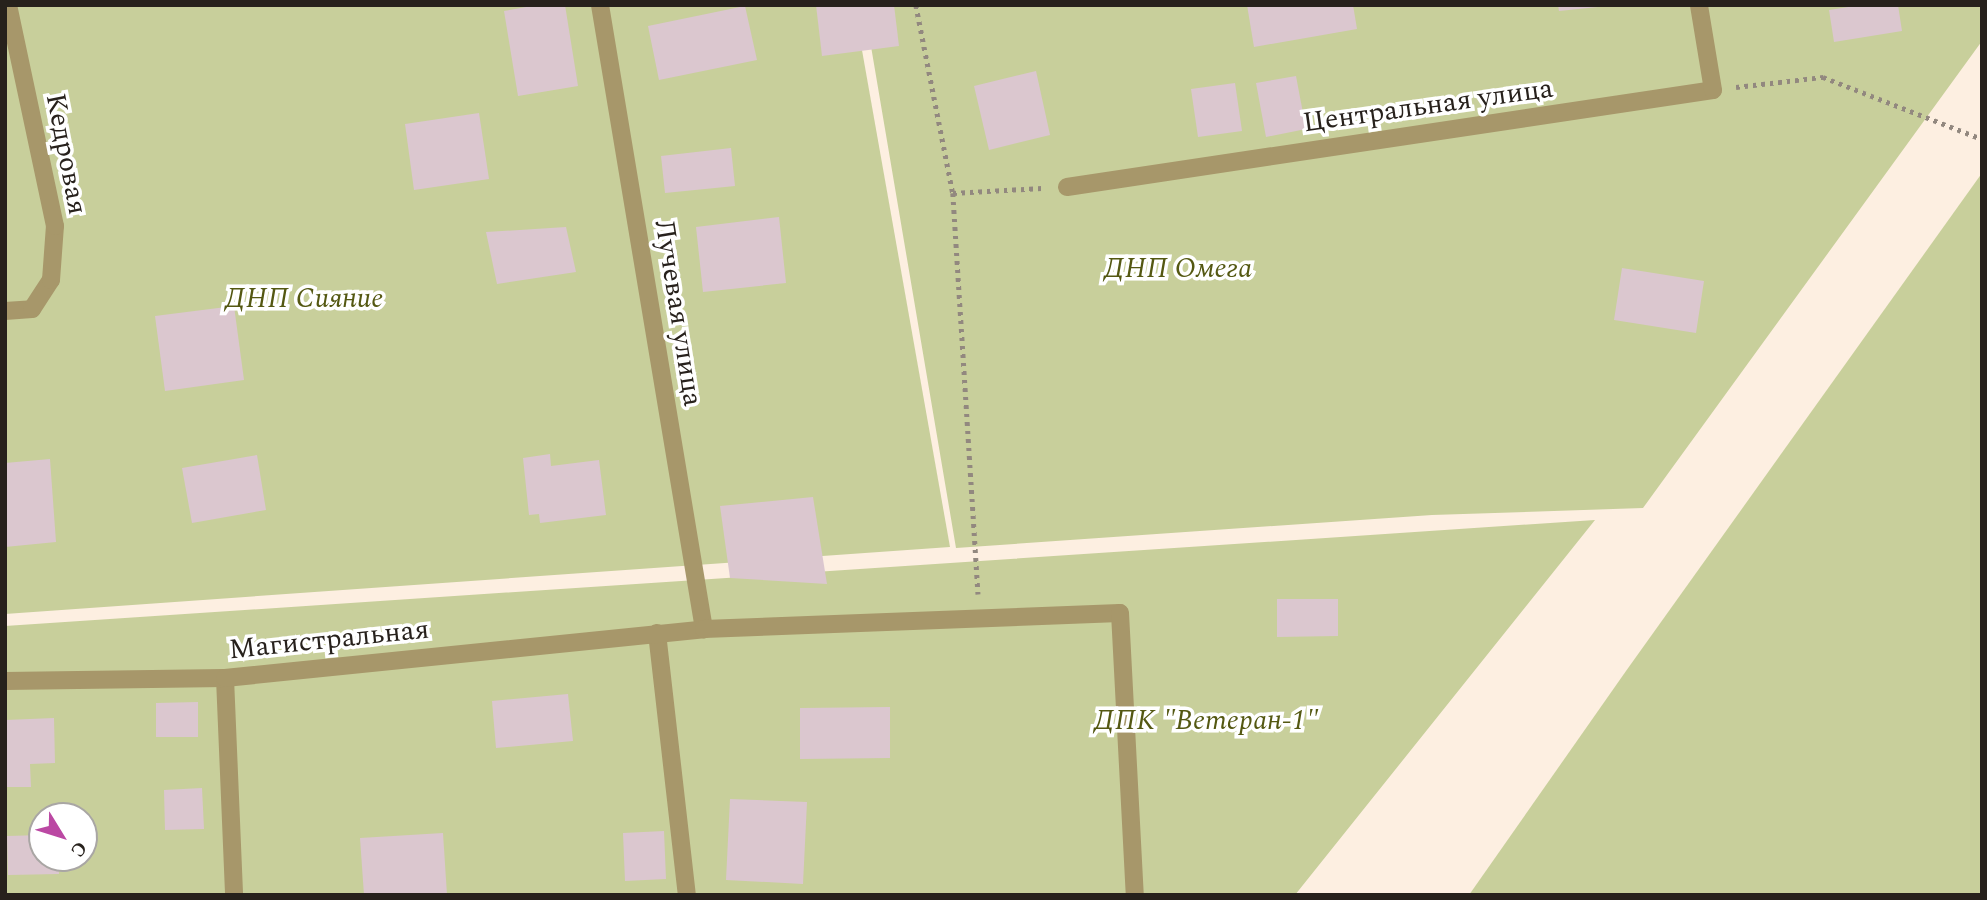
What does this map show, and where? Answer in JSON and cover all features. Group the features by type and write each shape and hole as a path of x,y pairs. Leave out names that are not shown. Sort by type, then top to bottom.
{"street":[{"name":"Кедровая","path":"5,311 32,309 51,279 55,226 8,5"},
{"name":"Лучевая улица","path":"600,5 704,629"},
{"path":"1699,5 1713,90"},
{"name":"Центральная улица","path":"1067,187 1713,90"},
{"name":"Магистральная","path":"5,681 225,678 704,629 980,621 1120,613 1135,895"},
{"path":"657,633 687,895"},
{"path":"225,678 234,895"}],"path":[{"path":"916,5 953,193 980,621"},
{"path":"1713,90 1823,77 1982,139"},
{"path":"953,193 1067,187"}],"green space":[{"name":"ДНП Сияние","path":"5,5 854,5 950,547 5,614"},
{"name":"ДНП Омега","path":"864,5 1982,5 1982,41 1643,508 1432,515 956,548"},
{"path":"1982,173 1982,895 1469,895 1626,671"},
{"name":"ДПК \"Ветеран-1\"","path":"1595,520 1295,895 5,895 5,626"}],"building":[{"path":"537,5 565,5 578,86 518,96 504,11"},
{"path":"816,5 894,5 899,46 822,56"},
{"path":"1247,5 1353,5 1357,29 1254,47"},
{"path":"1558,5 1598,5 1598,7 1559,11"},
{"path":"1861,5 1898,5 1902,31 1834,42 1829,10"},
{"path":"745,6 757,60 659,80 648,26"},
{"path":"1036,71 1050,135 989,150 974,86"},
{"path":"1296,76 1306,129 1266,137 1256,83"},
{"path":"1235,83 1242,131 1198,137 1191,89"},
{"path":"479,113 489,179 414,190 405,124"},
{"path":"731,148 735,186 665,193 661,156"},
{"path":"779,217 786,283 703,292 696,227"},
{"path":"566,227 576,272 497,284 486,232"},
{"path":"1622,268 1704,281 1696,333 1614,320"},
{"path":"234,306 244,380 165,391 155,316"},
{"path":"550,454 551,466 599,460 606,515 540,523 539,514 529,515 523,458"},
{"path":"257,455 266,510 192,523 182,468"},
{"path":"50,459 56,542 5,547 5,463"},
{"path":"813,497 827,584 730,578 720,506"},
{"path":"1277,599 1338,599 1338,636 1277,637"},
{"path":"568,694 573,741 496,748 492,701"},
{"path":"198,702 198,737 156,737 156,703"},
{"path":"890,707 890,758 800,759 800,708"},
{"path":"54,718 55,763 30,764 31,787 5,787 5,720"},
{"path":"202,788 204,829 165,830 164,790"},
{"path":"730,799 807,802 803,884 726,880"},
{"path":"664,831 666,879 625,881 623,833"},
{"path":"443,833 447,895 364,895 360,838"},
{"path":"28,835 28,872 59,874 8,875 7,836"}]}
